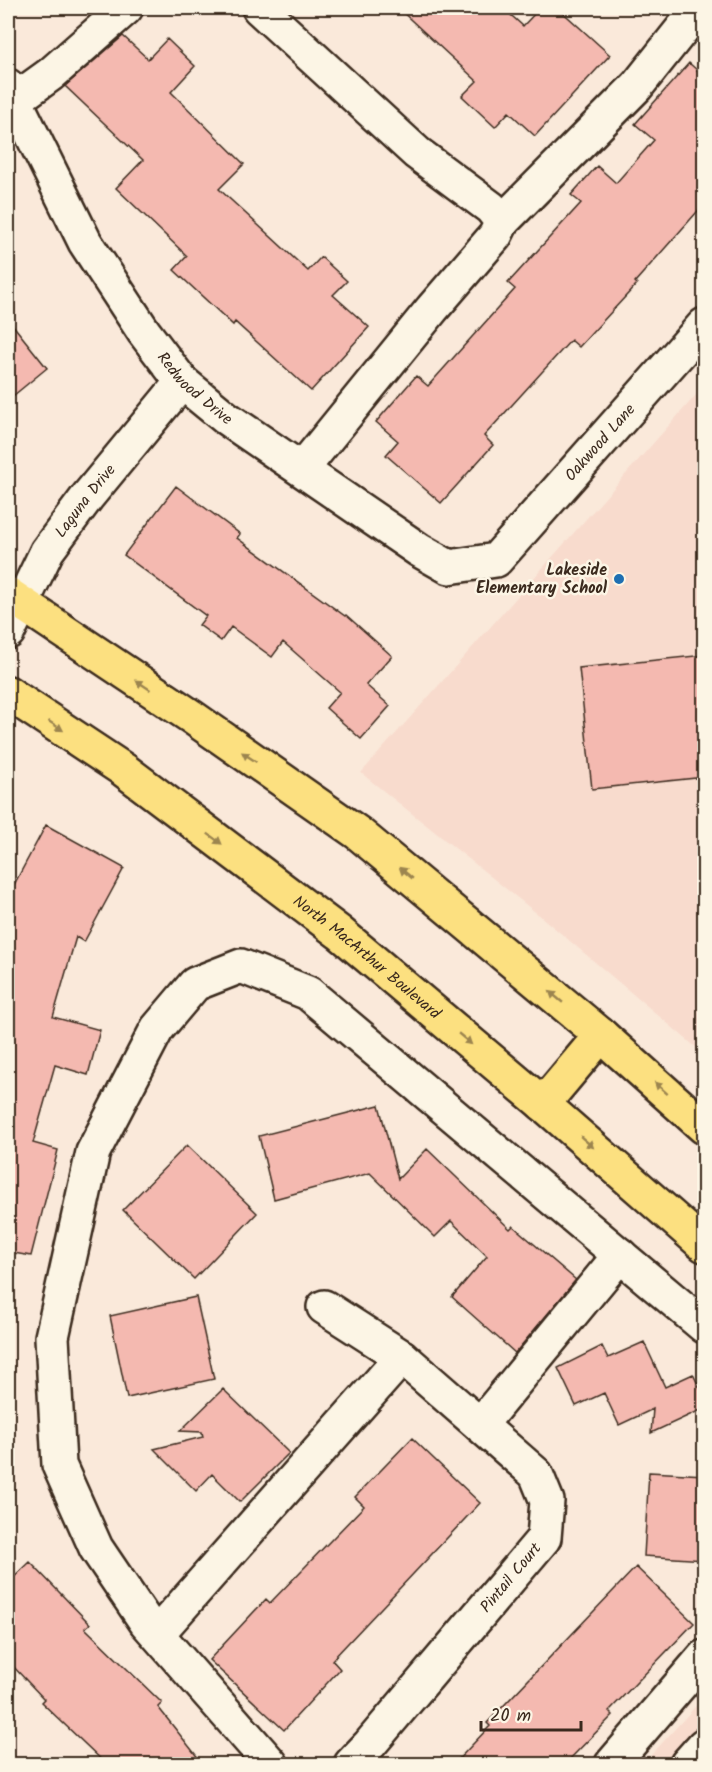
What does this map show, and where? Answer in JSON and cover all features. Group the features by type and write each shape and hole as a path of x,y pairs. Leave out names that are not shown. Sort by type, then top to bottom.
{"main road":[{"path":"15,599 269,770 358,833 601,1035 705,1127"},
{"name":"North MacArthur Boulevard","path":"8,693 124,770 340,933 543,1104 705,1245"},
{"path":"543,1104 601,1035"}],"street":[{"path":"11,93 51,74 126,8"},
{"path":"259,8 417,153 491,208 502,222"},
{"path":"302,469 432,309 495,236 502,222 637,86 699,8"},
{"name":"Redwood Drive","path":"11,93 85,242 144,332 182,382 226,418 419,550 449,567 496,560"},
{"name":"Oakwood Lane","path":"496,560 705,325"},
{"name":"Laguna Drive","path":"8,632 15,599 47,551 88,496 182,382"},
{"path":"270,1764 147,1622 96,1548 59,1465 52,1337 93,1152 157,1029 195,984 241,966 308,993 705,1326"},
{"path":"480,1425 620,1255"},
{"name":"Pintail Court","path":"324,1307 402,1357 537,1474 547,1501 544,1538 351,1764"},
{"path":"157,1635 402,1357"},
{"path":"612,1764 705,1657"},
{"path":"687,1764 705,1745"}],"shaded area":[{"name":"Lakeside Elementary School","path":"704,386 704,1054 539,915 361,773"},
{"path":"704,1697 704,1764 643,1764"}],"building":[{"path":"398,8 503,8 523,26 540,8 558,8 610,55 535,136 509,112 495,127 462,96 477,81"},
{"path":"123,36 148,59 167,39 195,66 171,92 244,164 219,189 308,271 321,257 347,281 333,295 369,327 311,391 235,322 233,325 174,270 187,256 116,188 143,160 65,86"},
{"path":"689,63 705,77 705,203 635,282 637,284 579,347 571,340 484,436 493,445 441,503 386,455 398,441 376,422 416,376 428,386 515,289 508,283 581,203 571,195 597,166 616,183 654,140 635,124"},
{"path":"8,319 47,368 8,400"},
{"path":"176,486 240,534 237,538 346,615 392,656 366,685 390,706 361,739 326,708 340,692 283,642 272,657 231,627 221,641 199,625 206,616 124,555"},
{"path":"705,655 705,777 592,789 579,668"},
{"path":"46,825 124,868 84,942 76,937 53,1017 100,1030 88,1075 55,1065 33,1143 58,1150 31,1256 8,1252 8,896"},
{"path":"379,1105 398,1179 427,1149 510,1229 513,1226 576,1280 515,1353 452,1297 487,1256 451,1221 435,1237 370,1173 274,1199 259,1136"},
{"path":"187,1145 257,1213 194,1279 123,1210"},
{"path":"196,1297 214,1379 127,1398 110,1316"},
{"path":"644,1342 665,1387 693,1374 705,1399 705,1408 651,1433 653,1409 619,1425 604,1393 576,1406 558,1368 602,1346 608,1358"},
{"path":"223,1389 289,1453 240,1502 212,1474 196,1491 154,1449 203,1437 202,1432 180,1431"},
{"path":"412,1438 480,1503 332,1660 340,1669 284,1730 209,1660 266,1599 270,1603 364,1506 355,1497"},
{"path":"649,1472 705,1475 705,1560 644,1556"},
{"path":"30,1562 90,1624 85,1628 162,1703 158,1707 203,1764 106,1764 41,1702 44,1699 8,1661 8,1583"},
{"path":"636,1567 694,1623 609,1711 613,1715 565,1764 454,1764 490,1726 487,1723"}],"place":[{"name":"Lakeside Elementary School","path":"619,579"}]}
